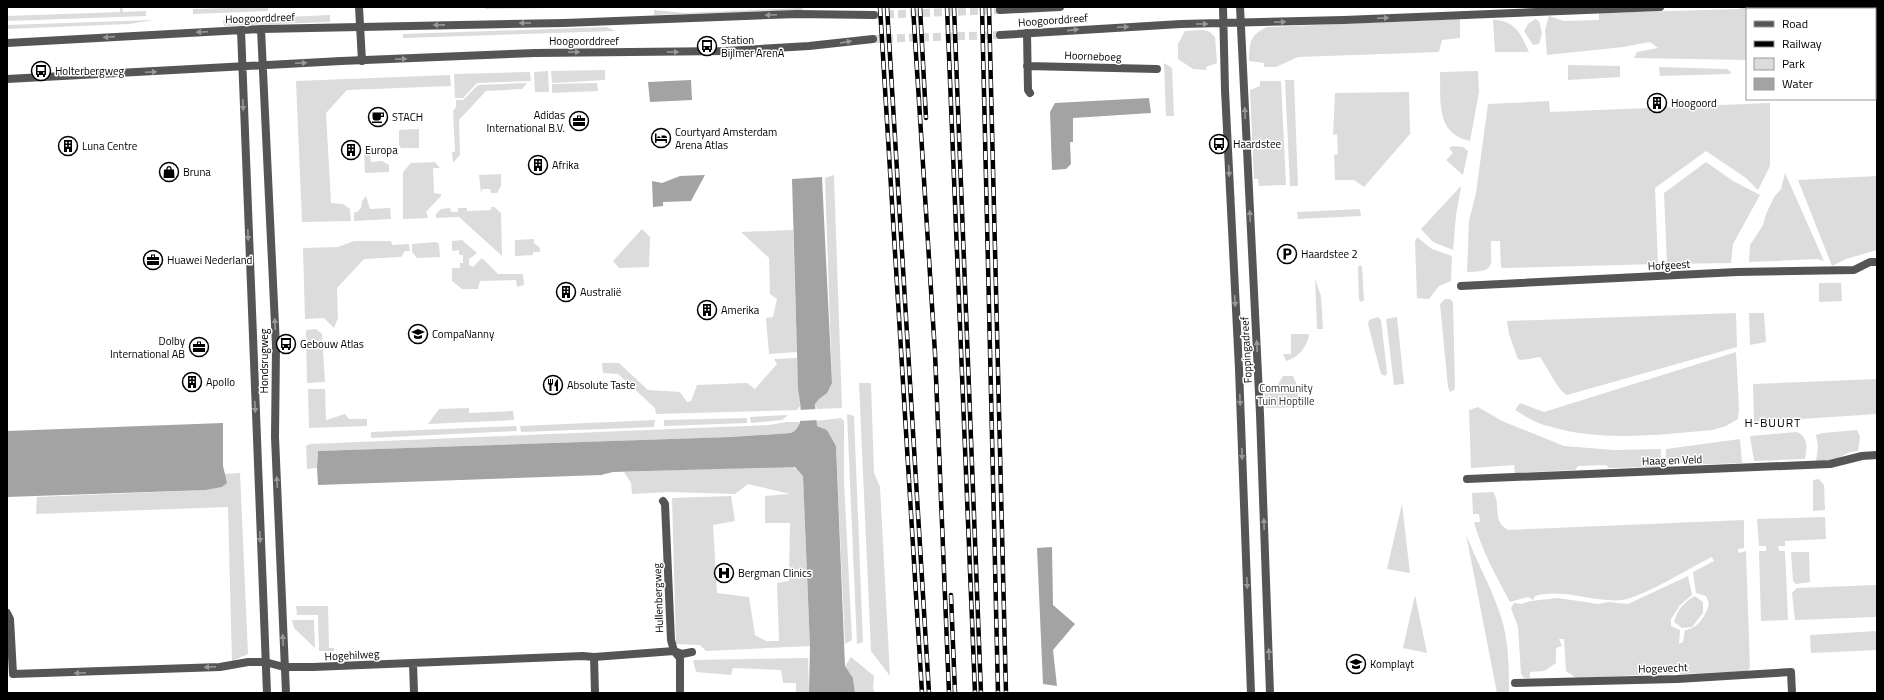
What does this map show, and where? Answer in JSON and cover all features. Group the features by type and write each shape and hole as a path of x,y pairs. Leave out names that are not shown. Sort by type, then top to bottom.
{"street":[{"path":"359,7 362,61"},
{"name":"Hoogoorddreef","path":"1000,10 1060,7"},
{"name":"Foppingadreef","path":"1224,7 1222,24 1239,385 1251,693"},
{"name":"Foppingadreef","path":"1240,7 1259,385 1270,693"},
{"name":"Hoogoorddreef","path":"1000,35 1181,24 1241,24 1660,7"},
{"name":"Hoogoorddreef","path":"7,44 261,29 564,23 796,14 874,15"},
{"name":"Hondsrugweg","path":"261,29 276,346 274,437 286,693"},
{"name":"Hondsrugweg","path":"241,30 267,693"},
{"path":"1027,34 1030,92"},
{"name":"Hoogoorddreef","path":"7,79 262,65 535,53 726,51 810,46 873,39"},
{"name":"Hoorneboeg","path":"1028,66 1157,69"},
{"name":"Hofgeest","path":"1461,286 1737,272 1854,270 1870,262 1877,262"},
{"name":"Haag en Veld","path":"1467,479 1830,464 1862,456 1877,455"},
{"name":"Hullenbergweg","path":"663,501 665,504 668,549 671,640 674,651 680,658 680,693"},
{"name":"Hogehilweg","path":"7,613 10,619 13,674 220,667 248,662 266,662 284,667 594,656 674,651 682,654 692,652"},
{"path":"594,656 595,693"},
{"path":"413,663 414,693"},
{"name":"Hogevecht","path":"1515,683 1677,679 1791,672 1792,693"}],"green space":[{"path":"120,7 122,7 123,12 146,11 146,16 7,21 7,16 120,12"},
{"path":"268,7 268,11 193,14 193,9"},
{"path":"484,7 604,7 486,9"},
{"path":"1741,7 1747,8 1746,60 1634,58 1637,52 1658,48 1650,42 1623,47 1547,55 1545,30 1549,16 1564,21 1599,20 1599,13 1740,9"},
{"path":"802,8 803,10 654,15 654,10 684,13"},
{"path":"330,15 330,22 224,26 223,20"},
{"path":"1460,19 1460,38 1442,40 1439,52 1298,57 1276,67 1264,67 1264,63 1249,61 1250,44 1252,40 1257,33 1267,27"},
{"path":"1535,19 1539,21 1542,33 1539,44 1533,45 1524,31 1528,24"},
{"path":"154,20 129,24 7,29 7,25"},
{"path":"1493,20 1507,22 1512,25 1520,34 1529,52 1495,52"},
{"path":"606,27 616,31 403,38 403,34"},
{"path":"1203,30 1210,32 1215,37 1217,63 1206,67 1207,70 1193,69 1178,59 1178,44 1185,31"},
{"path":"1164,63 1172,68 1174,116 1166,116"},
{"path":"1568,65 1620,66 1620,77 1568,80"},
{"path":"1659,67 1727,69 1731,72 1730,74 1660,76"},
{"path":"605,70 605,80 552,83 551,71"},
{"path":"548,71 549,92 535,92 534,72"},
{"path":"1478,71 1479,92 1470,141 1459,137 1451,131 1445,123 1441,104 1440,72"},
{"path":"530,72 531,81 477,83 463,98 455,98 454,74"},
{"path":"450,75 451,86 347,90 326,113 331,203 343,204 350,209 351,221 302,222 296,81"},
{"path":"1285,80 1294,80 1298,186 1290,186"},
{"path":"1260,81 1281,81 1286,185 1259,186 1258,179 1254,179 1250,90 1260,86"},
{"path":"527,83 522,89 486,91 459,120 460,155 453,163 452,152 455,152 453,111 456,107 456,100 463,100 478,85"},
{"path":"597,83 598,91 552,93 552,84"},
{"path":"1409,92 1410,134 1364,187 1354,180 1335,180 1334,155 1338,154 1337,134 1333,135 1335,93"},
{"path":"1549,101 1550,112 1770,103 1770,166 1758,190 1746,178 1706,151 1655,188 1658,264 1503,268 1501,267 1500,241 1491,241 1491,261 1488,269 1477,272 1467,272 1469,221 1476,193 1488,104"},
{"path":"419,129 419,148 401,148 399,145 399,130"},
{"path":"1453,146 1463,147 1468,151 1463,175 1446,160 1453,153 1449,148"},
{"path":"364,151 370,151 371,162 382,161 389,165 389,172 365,173"},
{"path":"435,162 440,168 433,168 434,193 441,194 441,196 426,212 428,218 403,219 403,172 411,163"},
{"path":"1706,162 1733,181 1760,195 1733,244 1731,263 1667,264 1664,193"},
{"path":"1785,173 1824,261 1817,259 1749,262 1750,245 1763,225 1766,214 1774,197 1781,189"},
{"path":"501,174 501,186 497,193 491,193 490,189 482,189 481,193 479,175"},
{"path":"834,175 842,408 817,409 815,404 832,383 825,178"},
{"path":"1877,176 1877,250 1846,259 1832,266 1798,180"},
{"path":"1460,187 1453,250 1433,242 1421,229"},
{"path":"366,196 370,209 390,208 391,219 354,221 354,212 357,212 361,208 362,201"},
{"path":"491,207 494,207 501,213 502,256 459,217 436,218 436,214 441,209 450,208 451,212 458,212 458,208 467,208 467,211 491,210"},
{"path":"1360,209 1361,216 1298,219 1297,212"},
{"path":"642,229 650,237 649,267 619,268 613,261"},
{"path":"793,230 797,352 769,354 766,318 773,317 777,299 770,294 769,258 741,232"},
{"path":"1417,237 1432,249 1452,256 1451,281 1439,286 1429,299 1417,298 1415,242"},
{"path":"534,239 534,243 540,248 540,252 533,252 533,255 515,256 515,240"},
{"path":"462,240 477,253 469,259 469,265 473,267 482,258 498,274 523,274 524,285 517,287 516,280 480,281 478,289 462,289 452,281 452,268 460,268 460,263 463,263 463,255 459,255 459,250 452,251 452,241"},
{"path":"354,241 391,241 392,245 409,244 410,251 405,251 401,257 364,259 337,288 338,318 334,328 324,318 305,319 303,248 338,247"},
{"path":"436,242 439,244 440,257 417,258 412,252 412,244"},
{"path":"1360,265 1362,267 1364,300 1361,302 1359,300 1358,267"},
{"path":"1315,279 1321,296 1323,329 1317,329"},
{"path":"1819,283 1841,283 1842,301 1819,302"},
{"path":"1445,299 1450,299 1453,302 1455,387 1454,390 1450,392 1448,387 1440,304"},
{"path":"1736,313 1737,347 1567,395 1560,389 1540,357 1522,360 1518,359 1509,334 1507,321"},
{"path":"1749,313 1764,313 1766,342 1750,345"},
{"path":"1378,317 1381,320 1387,373 1385,376 1381,374 1368,324 1369,320"},
{"path":"1397,317 1404,384 1394,385 1386,319"},
{"path":"316,329 322,334 325,382 307,383 306,330"},
{"path":"1291,334 1309,334 1305,347 1295,357 1286,361 1283,354 1291,354"},
{"path":"1736,352 1739,409 1738,419 1726,426 1712,430 1630,436 1588,434 1544,425 1515,410 1520,403 1544,412"},
{"path":"797,358 800,406 797,410 656,414 655,408 618,374 603,373 602,363 619,363 648,390 680,392 687,402 691,401 697,385 747,383 755,389 777,364 774,359"},
{"name":"Community Tuin Hoptille","path":"1283,376 1293,376 1298,387 1298,399 1306,400 1307,407 1266,408 1264,387 1276,388"},
{"path":"1877,379 1877,414 1754,422 1753,384"},
{"path":"859,383 871,383 874,473 880,487 890,676 871,651"},
{"path":"308,389 325,389 326,420 345,414 349,419 367,419 367,426 309,428"},
{"path":"1478,407 1502,421 1564,446 1614,450 1661,449 1660,467 1609,468 1606,465 1578,466 1575,470 1515,473 1514,465 1471,468 1469,410"},
{"path":"469,408 469,413 513,411 514,420 428,424 439,409"},
{"path":"847,414 854,416 863,642 857,644"},
{"path":"788,415 782,420 751,423 750,417"},
{"path":"747,418 747,423 664,426 664,420"},
{"path":"841,418 844,421 844,481 852,640 845,644 836,446 827,430 817,426 816,421"},
{"path":"655,420 654,427 521,432 520,426"},
{"path":"799,422 798,428 791,433 731,437 318,451 317,468 307,469 306,446 310,444 769,425"},
{"path":"516,426 517,431 371,438 371,432"},
{"path":"1857,430 1860,437 1858,451 1850,452 1834,460 1816,461 1818,447 1816,435"},
{"path":"1797,432 1804,437 1805,440 1807,447 1805,459 1754,461 1750,436"},
{"path":"1740,439 1742,463 1688,465 1685,463 1673,462 1665,466 1666,449"},
{"path":"791,466 800,471 803,476 810,646 706,651 700,645 676,644 672,498 731,496 735,521 713,525 717,593 749,597 755,635 766,641 779,641 777,583 789,581 790,523 765,523 765,496 790,494 748,484 735,494 670,492 632,494 631,483 624,472"},
{"path":"240,473 248,654 232,661 228,507 36,514 37,497 206,490 222,487 226,483 224,474"},
{"path":"1819,479 1824,485 1825,510 1813,511 1813,480"},
{"path":"1493,492 1497,502 1498,517 1503,526 1508,530 1744,520 1744,548 1738,549 1738,553 1746,551 1750,668 1747,671 1680,674 1681,665 1677,665 1677,668 1673,669 1674,674 1654,674 1650,670 1642,675 1576,678 1566,671 1564,639 1559,639 1562,646 1556,648 1556,663 1544,671 1530,672 1530,678 1524,678 1521,674 1518,627 1511,608 1514,603 1521,604 1531,601 1558,598 1598,604 1609,602 1628,604 1688,576 1692,595 1680,605 1671,619 1671,626 1680,630 1679,644 1683,642 1685,630 1694,627 1701,621 1709,604 1706,596 1696,593 1693,572 1714,561 1712,557 1657,587 1629,599 1601,600 1568,595 1546,594 1535,596 1533,600 1528,597 1510,602 1485,553 1474,522 1480,522 1479,514 1473,514 1472,493"},
{"path":"1402,504 1410,573 1387,569"},
{"path":"1825,517 1826,539 1785,541 1785,546 1778,546 1779,551 1785,551 1788,620 1761,621 1759,551 1766,551 1766,546 1759,546 1757,519"},
{"path":"1466,534 1492,593 1503,624 1508,653 1509,693 1497,693"},
{"path":"1791,552 1809,552 1810,582 1796,584 1793,581"},
{"path":"1877,585 1877,617 1795,620 1792,593 1797,588"},
{"path":"1415,595 1427,653 1403,648"},
{"path":"1695,596 1703,602 1703,613 1692,627 1682,628 1674,622 1675,618 1682,607"},
{"path":"296,606 328,606 329,648 334,648 334,651 319,651 318,615 297,615"},
{"path":"292,620 314,620 315,648 294,628"},
{"path":"1877,631 1877,650 1811,653 1810,635"},
{"path":"851,657 874,676 873,688 875,693 855,693 853,678 845,666"},
{"path":"808,658 809,693 796,693 796,683 783,683 781,670 733,668 731,675 696,672 693,660"}],"water":[{"path":"691,80 692,100 650,102 648,82"},
{"path":"1149,98 1151,113 1073,118 1073,142 1070,142 1071,164 1066,169 1052,170 1050,112 1055,103"},
{"path":"705,175 691,201 663,202 663,206 653,207 652,181 662,183 680,176"},
{"path":"822,177 832,383 827,393 815,404 817,426 827,430 836,446 845,666 853,678 855,693 809,693 810,646 803,476 795,467 613,472 601,475 318,485 318,451 731,437 791,433 796,430 801,419 801,413 798,387 792,179"},
{"path":"223,423 223,466 227,483 222,487 206,490 7,497 7,431"},
{"path":"1052,547 1053,605 1075,624 1053,650 1057,686 1043,684 1037,548"}],"pier":[{"path":"818,409 818,420 799,421 798,410"}],"tunnel":[{"path":"874,15 1000,10"},
{"path":"873,39 1000,35"}],"railway":[{"path":"880,7 922,693"},
{"path":"887,7 929,693"},
{"path":"913,7 935,353 949,693"},
{"path":"920,7 926,118"},
{"path":"947,7 975,693"},
{"path":"954,7 981,693"},
{"path":"982,7 998,693"},
{"path":"989,7 1006,693"},
{"path":"951,595 955,693"}],"place":[{"name":"Station Bijlmer ArenA","path":"707,46"},
{"name":"Holterbergweg","path":"41,71"},
{"name":"Hoogoord","path":"1657,103"},
{"name":"STACH","path":"378,117"},
{"name":"Adidas International B.V.","path":"579,121"},
{"name":"Courtyard Amsterdam Arena Atlas","path":"661,138"},
{"name":"Haardstee","path":"1219,144"},
{"name":"Luna Centre","path":"68,146"},
{"name":"Europa","path":"351,150"},
{"name":"Afrika","path":"538,165"},
{"name":"Bruna","path":"169,172"},
{"name":"Haardstee 2","path":"1287,254"},
{"name":"Huawei Nederland","path":"153,260"},
{"name":"Australië","path":"566,292"},
{"name":"Amerika","path":"707,310"},
{"name":"CompaNanny","path":"418,334"},
{"name":"Gebouw Atlas","path":"286,344"},
{"name":"Dolby International AB","path":"199,347"},
{"name":"Apollo","path":"192,382"},
{"name":"Absolute Taste","path":"553,385"},
{"name":"Bergman Clinics","path":"724,573"},
{"name":"Komplayt","path":"1356,664"}],"district":[{"name":"H-BUURT","path":"1773,423"}]}
